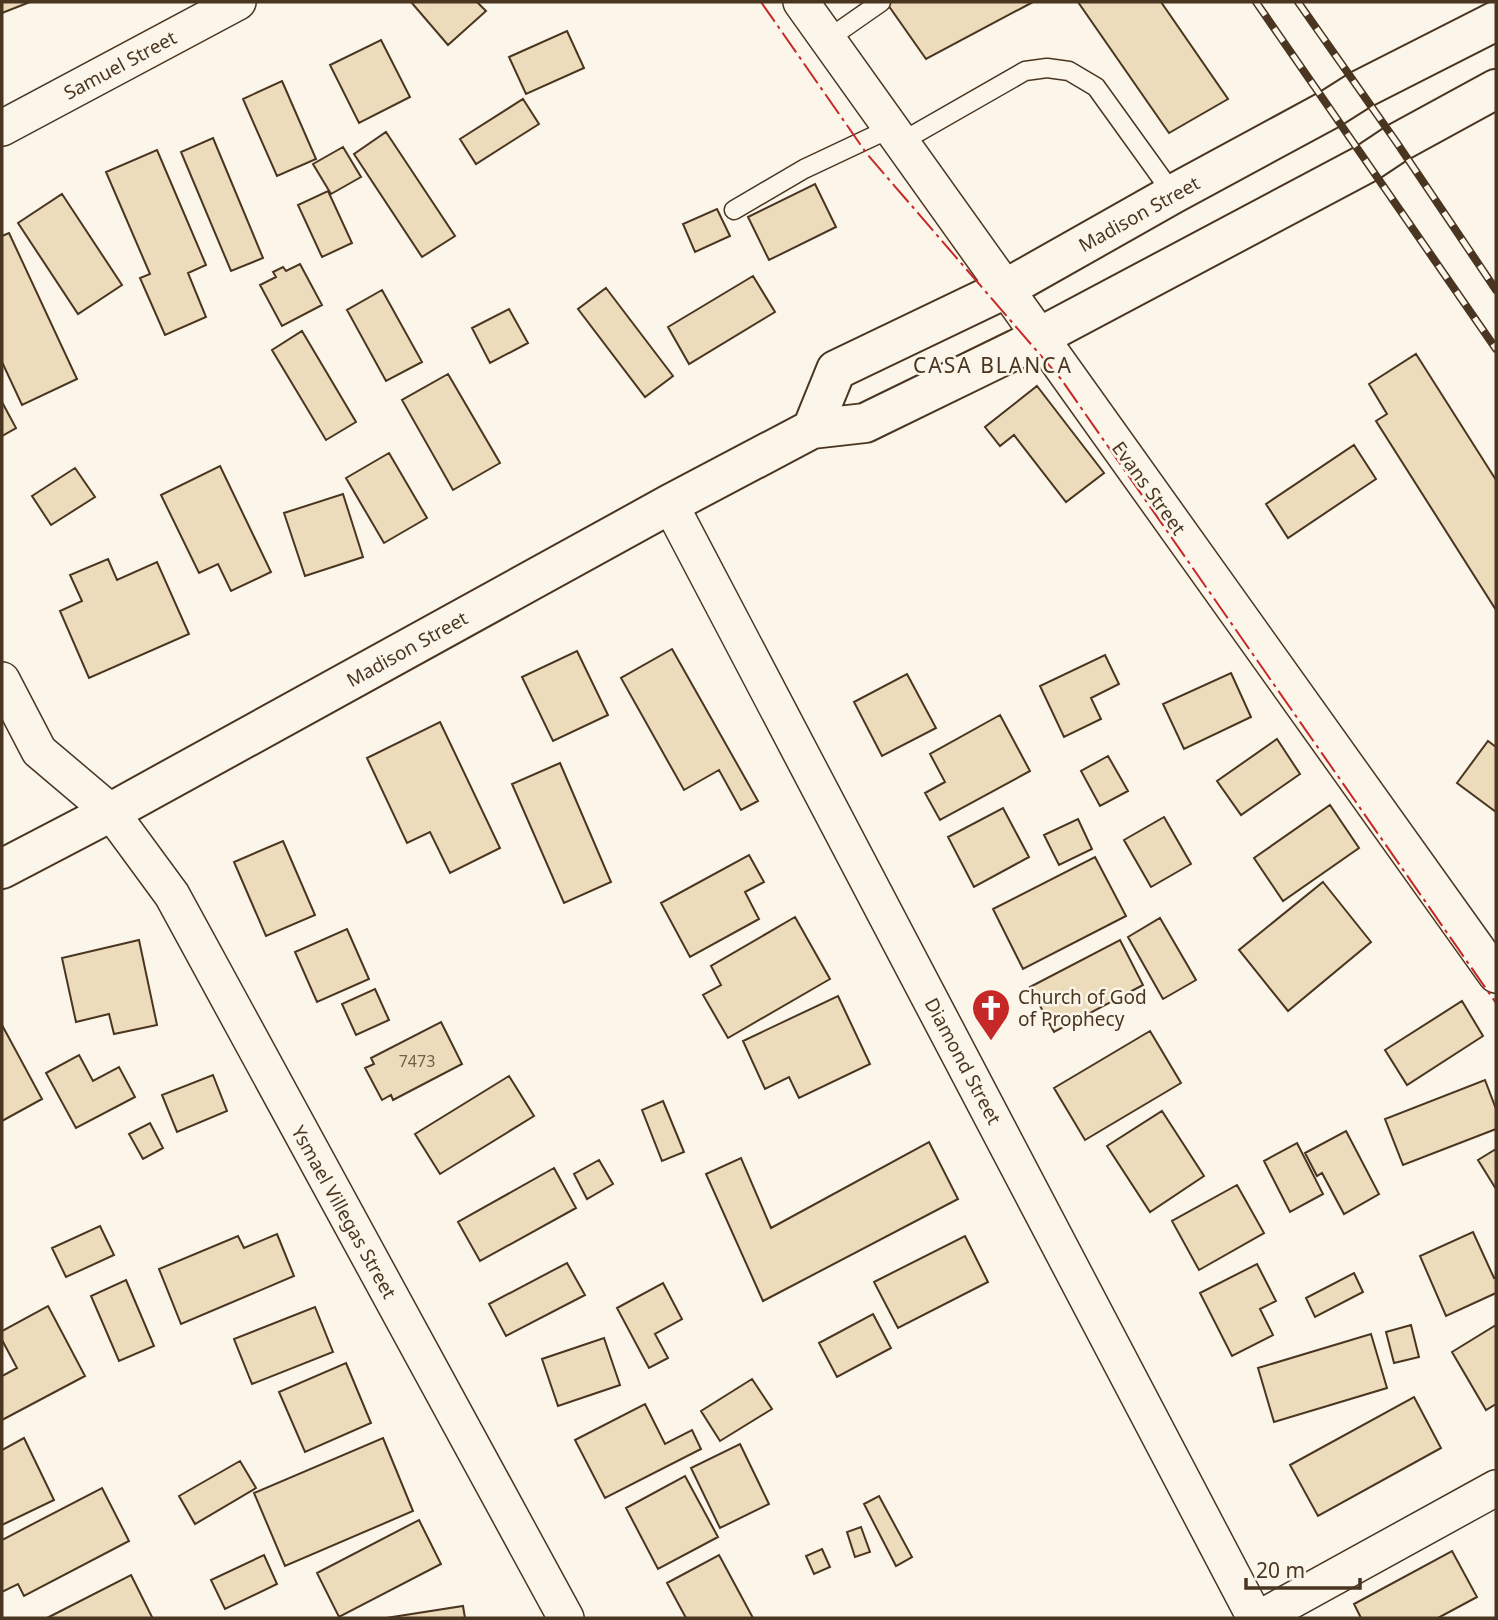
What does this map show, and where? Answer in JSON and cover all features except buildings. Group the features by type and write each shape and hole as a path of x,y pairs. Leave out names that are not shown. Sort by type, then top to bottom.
{"street":[{"name":"Samuel Street","path":"2,128 238,2"},
{"name":"Evans Street","path":"801,2 1496,975"},
{"name":"Madison Street","path":"812,429 835,370 1005,289 1360,90 1496,21"},
{"name":"Madison Street","path":"2,869 812,429 865,423 1041,336 1367,163 1397,143 1496,91"},
{"name":"Diamond Street","path":"670,504 1255,1618"},
{"name":"Ysmael Villegas Street","path":"2,680 39,751 111,812 172,895 566,1618"},
{"path":"1260,1618 1496,1488"}],"lane":[{"path":"828,39 881,2"},
{"path":"734,210 804,169 896,135 1025,71 1046,68 1069,71 1096,87 1173,194"}],"railway":[{"path":"1256,2 1496,349"},
{"path":"1298,2 1496,290"}],"power":[{"path":"761,2 867,154 1061,379 1496,1003"}],"place":[{"name":"Church of God of Prophecy","path":"991,1042"}],"district":[{"name":"CASA BLANCA","path":"993,366"}]}
